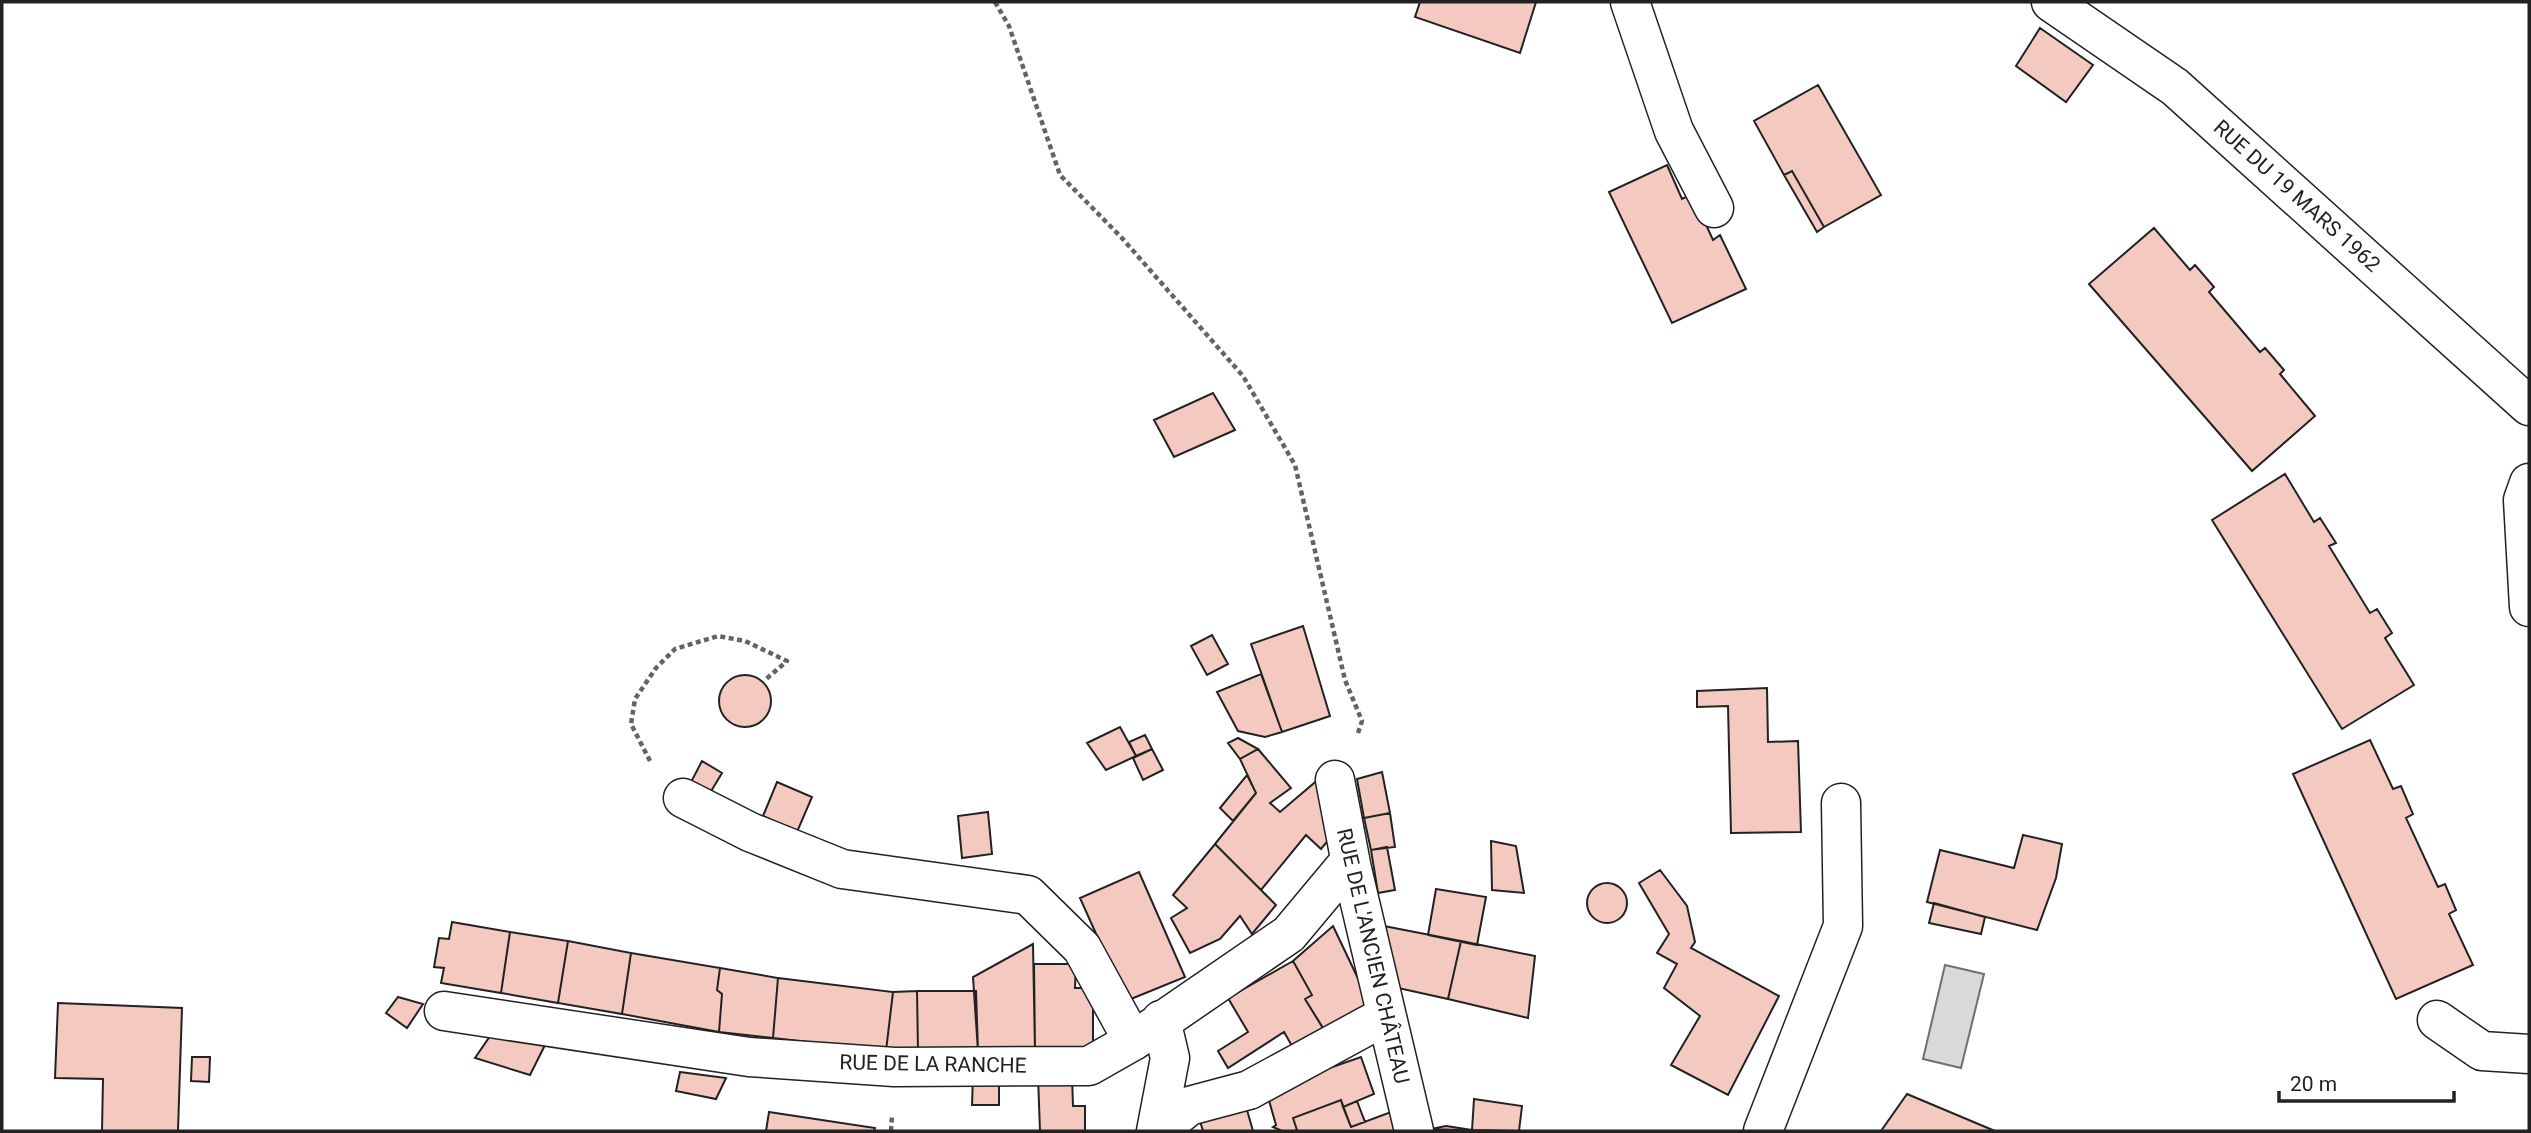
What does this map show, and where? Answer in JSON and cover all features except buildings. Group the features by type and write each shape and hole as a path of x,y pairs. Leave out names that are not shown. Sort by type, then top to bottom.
{"street":[{"path":"1630,2 1674,131 1714,208"},
{"name":"RUE DU 19 MARS 1962","path":"2051,2 2175,87 2529,405"},
{"path":"2529,484 2523,500 2529,607"},
{"name":"RUE DE L'ANCIEN CHÂTEAU","path":"1335,780 1350,861 1414,1131"},
{"path":"683,798 750,832 842,869 1028,895 1082,948 1170,1058 1157,1131"},
{"path":"1763,1131 1843,926 1841,803"},
{"name":"RUE DE LA RANCHE","path":"444,1011 749,1057 883,1066 1089,1066 1147,1031 1289,934 1350,861"},
{"path":"1157,1131 1189,1106 1249,1090 1385,1016"},
{"path":"2437,1020 2482,1051 2529,1054"}],"path":[{"path":"996,2 1009,26 1060,175 1121,237 1244,376 1295,465 1345,680 1362,721 1352,751 1335,780"},
{"path":"683,798 648,759 631,724 635,699 656,668 675,649 718,636 745,641 787,661 765,680"}],"shaded area":[{"path":"1945,965 1984,974 1961,1068 1923,1059"}]}
